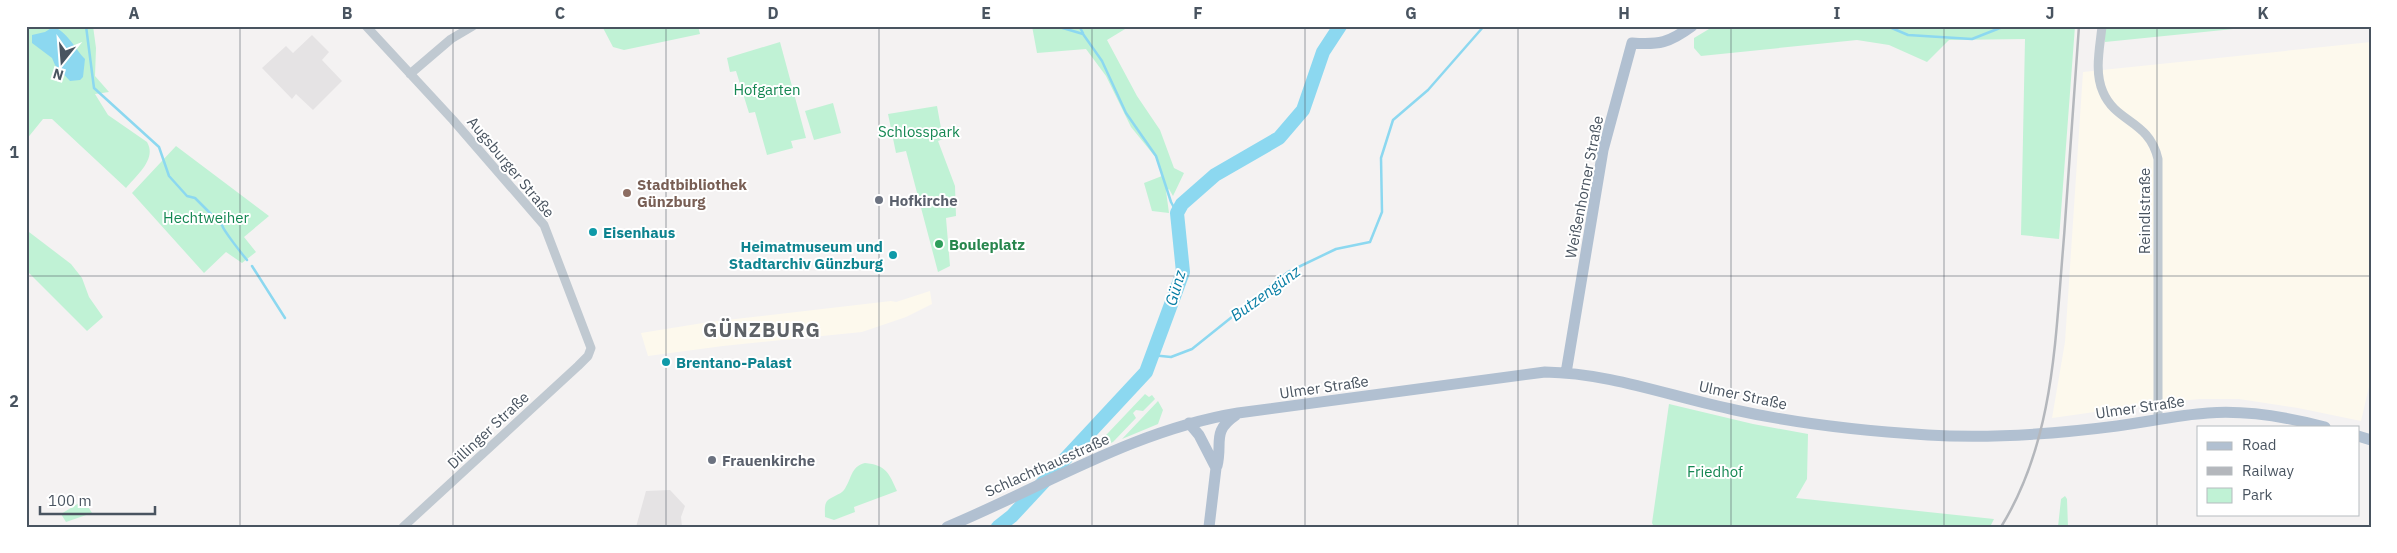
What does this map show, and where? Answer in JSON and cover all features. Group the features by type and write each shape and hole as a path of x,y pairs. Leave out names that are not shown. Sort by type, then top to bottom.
{"main road":[{"name":"Weißenhorner Straße","path":"1566,373 1602,150 1632,43 1664,43 1677,38 1692,26"},
{"name":"Ulmer Straße","path":"1160,432 1189,422 1238,413 1515,375 1566,373 1623,382 1711,405 1772,417 1889,432 1951,436 2040,435 2207,413 2238,412 2277,416 2321,426"},
{"path":"1209,527 1220,430 1224,424 1238,413"},
{"path":"1189,422 1199,434 1216,468"},
{"name":"Schlachthausstraße","path":"951,525 1160,432"}],"street":[{"name":"Augsburger Straße","path":"366,26 544,225 591,352"},
{"path":"410,74 451,38 473,26"},
{"name":"Reindlstraße","path":"2102,26 2098,67 2102,91 2112,106 2150,137 2155,146 2158,159 2158,419"},
{"name":"Dillinger Straße","path":"403,527 591,352"}],"shaded area":[{"path":"312,35 329,52 322,60 342,81 313,110 296,94 292,99 262,68 286,46 293,53"},
{"path":"2371,42 2371,378 2361,421 2298,408 2239,399 2200,399 2159,403 2052,418 2065,342 2083,72"},
{"path":"930,291 932,304 906,317 862,332 723,346 648,356 641,333 709,322 891,301 896,302"},
{"path":"670,490 685,506 681,517 682,527 636,527 646,491"}],"green space":[{"path":"26,26 93,26 96,48 95,76 109,92 95,94 108,115 147,142 149,148 148,161 126,188 52,119 43,119 26,140"},
{"path":"602,26 698,26 700,34 624,50 613,47"},
{"path":"1032,26 1130,26 1107,40 1137,96 1160,130 1174,168 1184,173 1173,196 1169,189 1166,191 1169,213 1152,211 1144,183 1162,176 1157,159 1131,127 1106,76 1086,49 1037,53"},
{"path":"1714,26 2075,26 2059,239 2021,235 2025,39 1949,40 1927,62 1889,45 1857,40 1701,56 1694,48 1694,38"},
{"path":"2105,26 2263,26 2105,42"},
{"name":"Hofgarten","path":"780,42 806,138 791,141 793,148 767,155 755,112 749,113 736,71 730,72 727,58"},
{"path":"833,103 841,133 814,140 805,111"},
{"name":"Schlosspark","path":"937,106 943,139 938,141 955,186 956,216 946,218 950,266 938,272 906,151 896,153 888,114"},
{"name":"Hechtweiher","path":"176,146 269,216 244,237 256,252 242,263 226,252 204,273 132,193"},
{"path":"29,232 71,264 82,278 89,297 103,317 87,331 26,270 26,245"},
{"path":"1145,394 1149,397 1152,395 1155,399 1143,411 1136,410 1133,413 1136,418 1113,442 1090,452"},
{"path":"1158,401 1163,410 1158,424 1122,439"},
{"name":"Friedhof","path":"1669,404 1753,424 1808,434 1807,479 1796,498 1994,519 1990,527 1654,527 1652,523"},
{"path":"865,463 878,466 886,471 897,491 854,507 855,512 834,520 825,517 827,501 842,492 847,486 854,470"},
{"path":"2065,496 2067,499 2068,527 2058,527 2061,499"},
{"path":"84,500 92,513 66,522 61,514"}],"water":[{"path":"53,27 67,36 85,59 83,77 80,80 70,81 55,65 52,58 32,43 32,35 45,32"}],"waterway":[{"path":"86,26 94,88 159,147 169,176 187,196 195,198 222,225 247,260"},
{"path":"1056,26 1083,34 1102,61 1126,113 1156,156 1171,202 1177,213"},
{"path":"1079,26 1083,33"},
{"name":"Günz","path":"998,527 1012,516 1146,372 1183,272 1177,213 1182,204 1215,175 1279,138 1303,110 1323,52 1340,26"},
{"name":"Butzengünz","path":"1151,355 1171,357 1192,349 1288,272 1336,249 1370,242 1382,212 1381,158 1393,120 1428,90 1484,26"},
{"path":"1706,26 1734,26"},
{"path":"1887,26 1908,35 1972,39 2005,26"},
{"path":"252,266 285,318"}],"railway":[{"path":"2001,527 2018,495 2031,462 2041,427 2054,357 2079,26"}],"place":[{"name":"Stadtbibliothek Günzburg","path":"627,193"},
{"name":"Hofkirche","path":"879,200"},
{"name":"Eisenhaus","path":"593,232"},
{"name":"Bouleplatz","path":"939,244"},
{"name":"Heimatmuseum und Stadtarchiv Günzburg","path":"893,255"},
{"name":"Brentano-Palast","path":"666,362"},
{"name":"Frauenkirche","path":"712,460"}],"district":[{"name":"GÜNZBURG","path":"762,329"}]}
